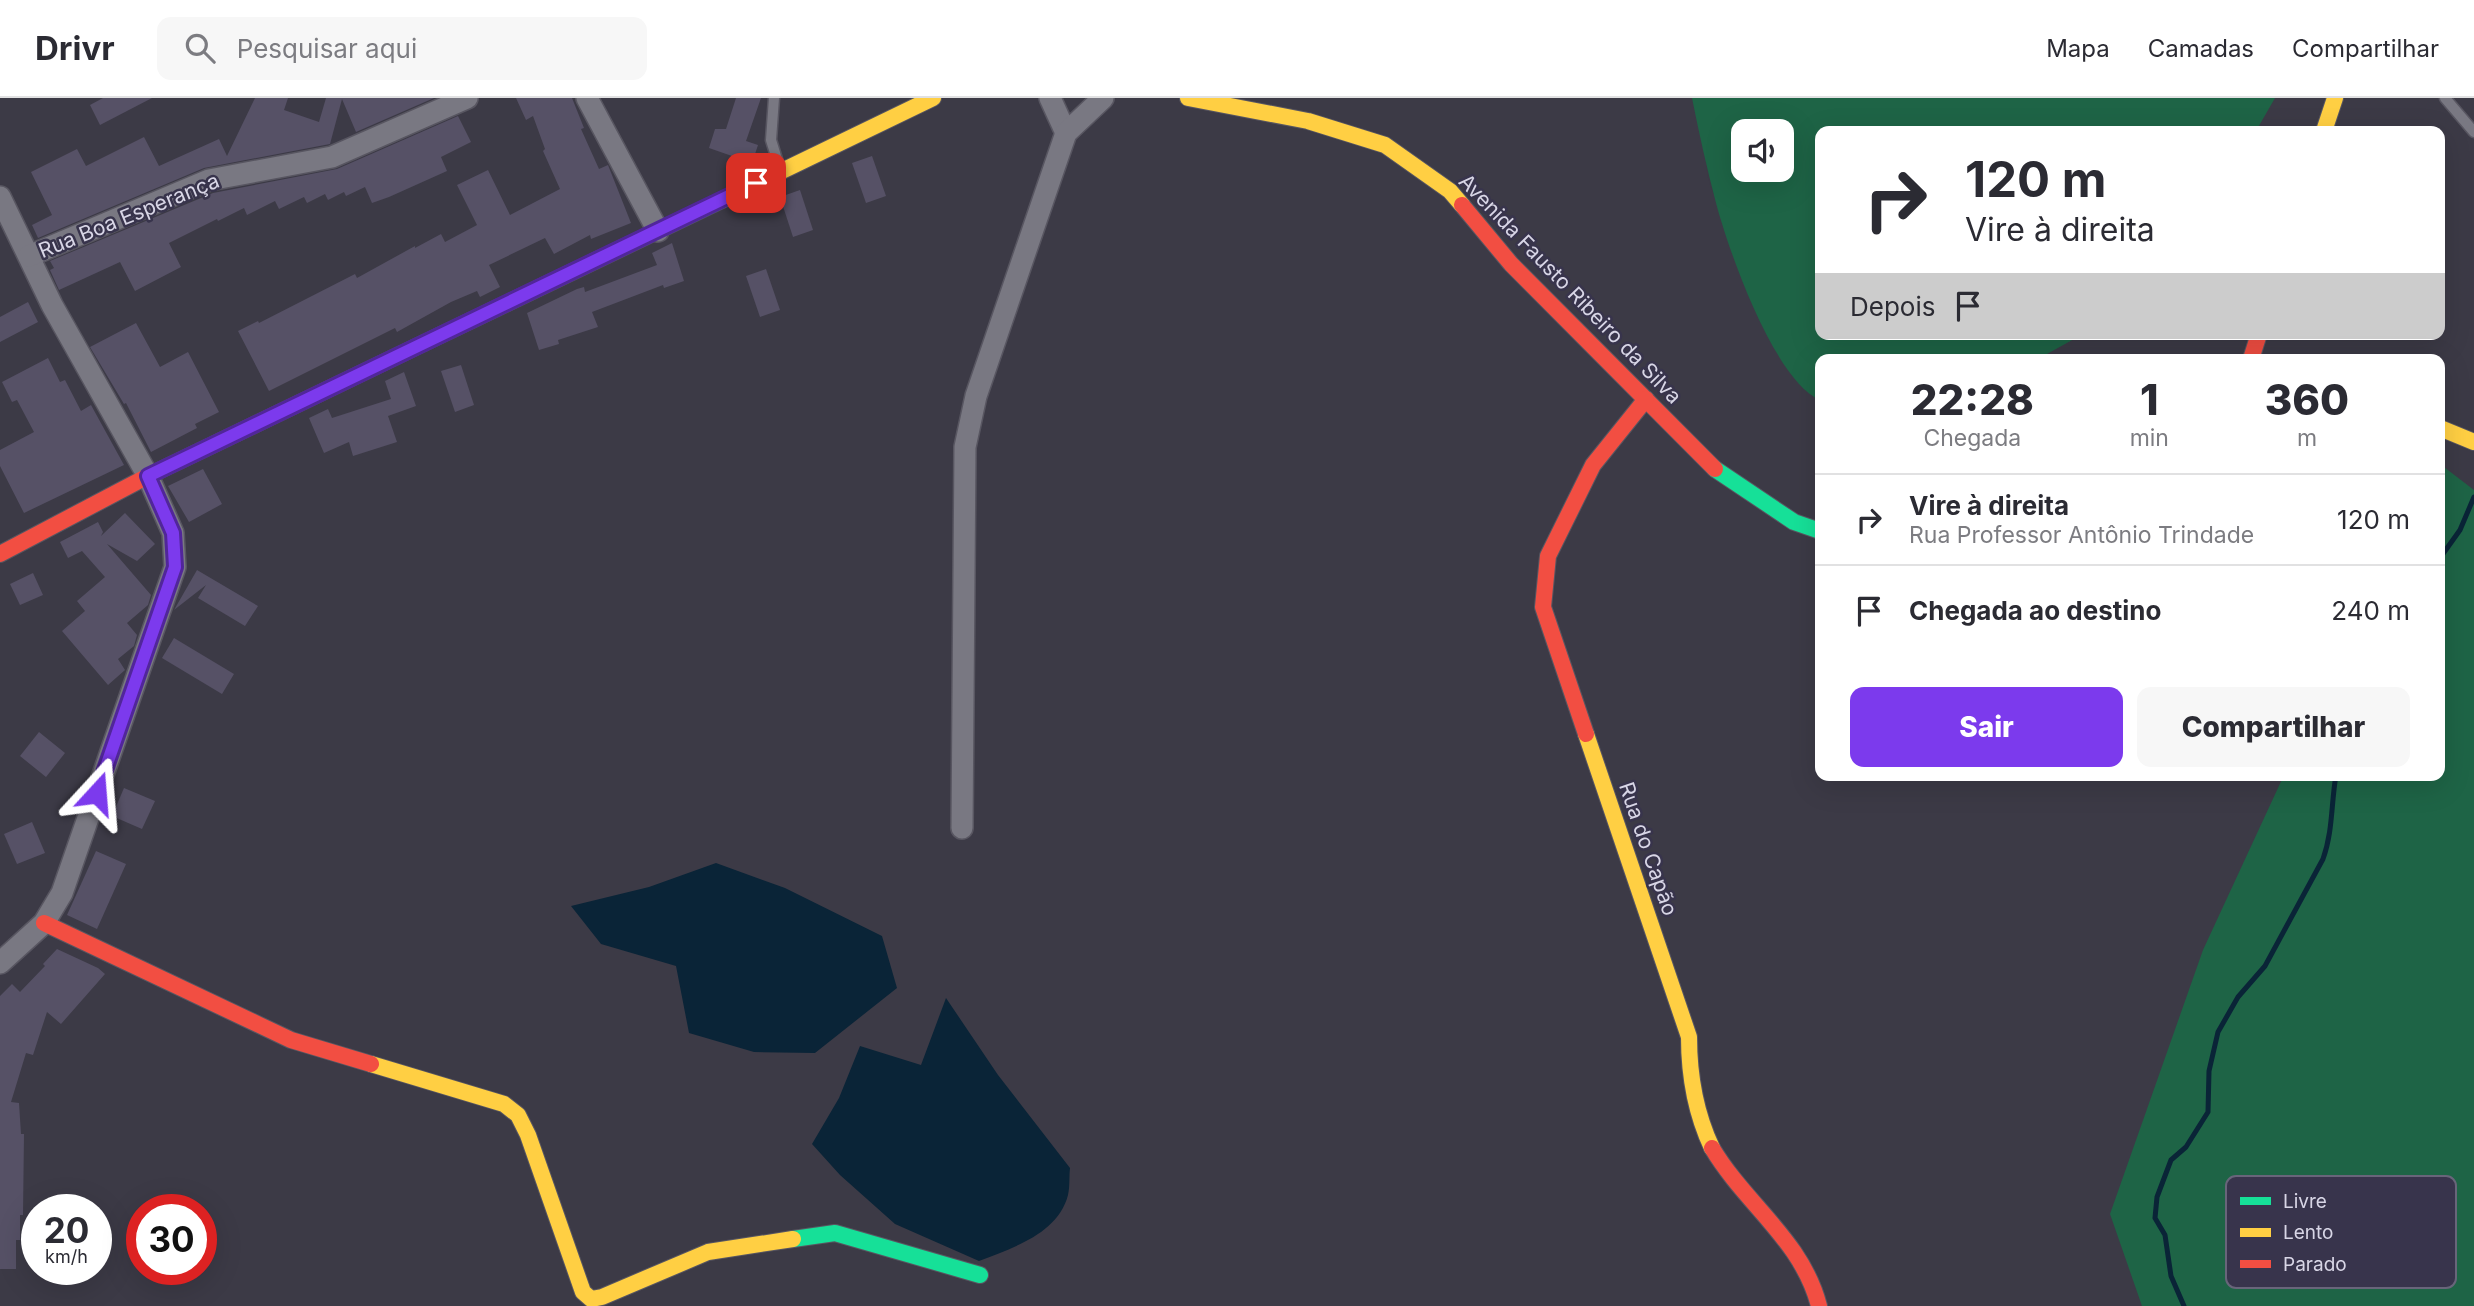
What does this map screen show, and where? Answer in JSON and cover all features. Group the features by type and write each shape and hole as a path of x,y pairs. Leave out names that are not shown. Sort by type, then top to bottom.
{"street":[{"name":"Rua Boa Esperança","path":"29,256 209,180 332,157 467,98"},
{"path":"587,98 658,231"},
{"path":"0,554 148,476 933,98"},
{"path":"1050,98 1066,133"},
{"path":"962,828 965,447 975,396 1066,133 1103,98"},
{"name":"Avenida Fausto Ribeiro da Silva","path":"1188,98 1308,121 1385,145 1450,191 1511,264 1716,469 1794,522 1815,529"},
{"path":"2326,126 2335,98"},
{"path":"0,197 52,305 148,476 173,533 175,567 62,893 44,923 0,963"},
{"name":"Rua do Capão","path":"1646,399 1593,465 1548,556 1543,607 1689,1037 1688,1071 1692,1096 1706,1136 1725,1169 1798,1253 1816,1291 1819,1306"},
{"path":"2445,430 2474,442"},
{"path":"44,923 291,1040 504,1104 518,1115 528,1135 583,1292 591,1299 602,1297 708,1252 835,1233 980,1275"}],"lane":[{"path":"775,98 771,140 780,172"},
{"path":"2445,98 2474,132"}],"green space":[{"path":"1692,98 2275,98 2259,126 1815,126 1815,340 2072,340 2047,354 1815,354 1815,396 1803,388 1786,368 1770,342 1742,282 1722,225"},
{"path":"2445,468 2474,490 2474,1306 2142,1306 2110,1214 2203,950 2281,781 2445,781"}],"water":[{"path":"716,863 785,888 882,936 897,988 815,1053 754,1052 689,1033 676,966 601,944 571,906 649,887"},
{"path":"946,998 998,1075 1070,1168 1068,1195 1055,1220 1032,1238 979,1261 895,1224 840,1175 812,1144 839,1098 860,1046 921,1065"}],"building":[{"path":"103,98 152,98 100,125 90,105"},
{"path":"255,98 288,98 284,110 319,122 326,98 434,98 356,132 342,99 330,144 204,168 38,238 32,225 52,215 31,172 77,149 86,166 144,137 159,166 219,139 227,156"},
{"path":"516,98 572,98 584,128 581,129 599,169 608,165 631,223 591,239 590,235 554,254 545,238 489,265 500,287 480,297 477,291 451,302 397,332 395,328 269,391 238,331 355,274 357,278 441,234 445,242 477,225 457,185 488,170 510,215 560,189 543,151 545,149 533,116 526,120"},
{"path":"736,98 761,98 746,141 758,145 752,163 709,148 715,129 726,129"},
{"path":"458,116 471,142 441,157 447,171 389,197 372,203 365,187 346,196 344,192 328,200 325,194 307,203 304,197 279,209 275,201 247,215 244,208 169,243 181,267 135,291 120,262 59,290 50,270 54,268 50,261 213,193 337,169"},
{"path":"872,156 886,196 866,203 852,163"},
{"path":"800,190 813,230 793,237 780,197"},
{"path":"672,243 684,281 664,288 663,285 592,312 598,327 558,340 559,344 539,350 527,313 577,289 584,287 585,292 657,265 652,253"},
{"path":"766,269 780,310 760,317 746,276"},
{"path":"28,302 38,322 0,342 0,317"},
{"path":"136,323 160,367 188,352 219,412 195,424 197,428 151,452 126,403 124,404 90,347"},
{"path":"48,358 60,382 65,380 81,411 91,405 124,465 24,513 0,466 0,450 34,432 17,400 12,402 2,382"},
{"path":"461,365 474,405 455,412 441,371"},
{"path":"404,372 416,406 388,416 397,442 353,456 349,442 324,453 309,418 328,409 332,418 391,399 385,381"},
{"path":"203,469 222,504 189,522 168,486"},
{"path":"125,513 155,544 137,561 107,544 151,595 148,605 127,623 137,635 134,646 118,659 125,670 108,685 62,631 85,611 77,601 105,577 82,551 68,558 60,542 98,522 103,532 101,536"},
{"path":"197,570 258,606 245,626 198,598 206,585 174,610"},
{"path":"33,573 43,595 20,605 10,584"},
{"path":"174,638 234,674 222,694 162,658"},
{"path":"39,732 65,753 46,777 20,756"},
{"path":"124,788 155,801 142,829 112,816"},
{"path":"32,822 45,853 17,864 4,834"},
{"path":"96,851 126,864 97,929 67,915"},
{"path":"57,949 105,974 61,1024 47,1012 33,1055 26,1053 11,1102 19,1103 21,1134 24,1134 20,1240 16,1240 16,1269 0,1269 0,996 12,984 20,992 45,966 43,964"}],"waterway":[{"path":"2445,551 2460,530 2474,497"},
{"path":"2184,1306 2171,1276 2165,1235 2155,1218 2157,1197 2171,1160 2186,1147 2208,1112 2209,1071 2218,1032 2238,997 2265,966 2323,859 2335,781"}],"traffic: fast":[{"path":"424,343 722,200"},
{"path":"1715,469 1794,522 1815,529"},
{"path":"793,1239 835,1233 980,1275"}],"traffic: slow":[{"path":"722,200 933,98"},
{"path":"1188,98 1308,121 1385,145 1450,191 1462,205"},
{"path":"2326,126 2335,98"},
{"path":"2445,430 2474,442"},
{"path":"1586,734 1689,1037 1694,1094 1712,1148"},
{"path":"371,1064 504,1104 518,1115 528,1135 583,1292 591,1299 602,1297 708,1252 793,1239"}],"traffic: jam":[{"path":"1462,205 1511,264 1715,469"},
{"path":"2253,354 2257,340"},
{"path":"0,554 148,476 424,343"},
{"path":"1586,734 1543,607 1548,556 1593,465 1646,399"},
{"path":"44,923 291,1040 371,1064"},
{"path":"1712,1148 1800,1261 1819,1306"}],"route":[{"path":"97,793 175,567 173,533 148,476 756,183"}]}
